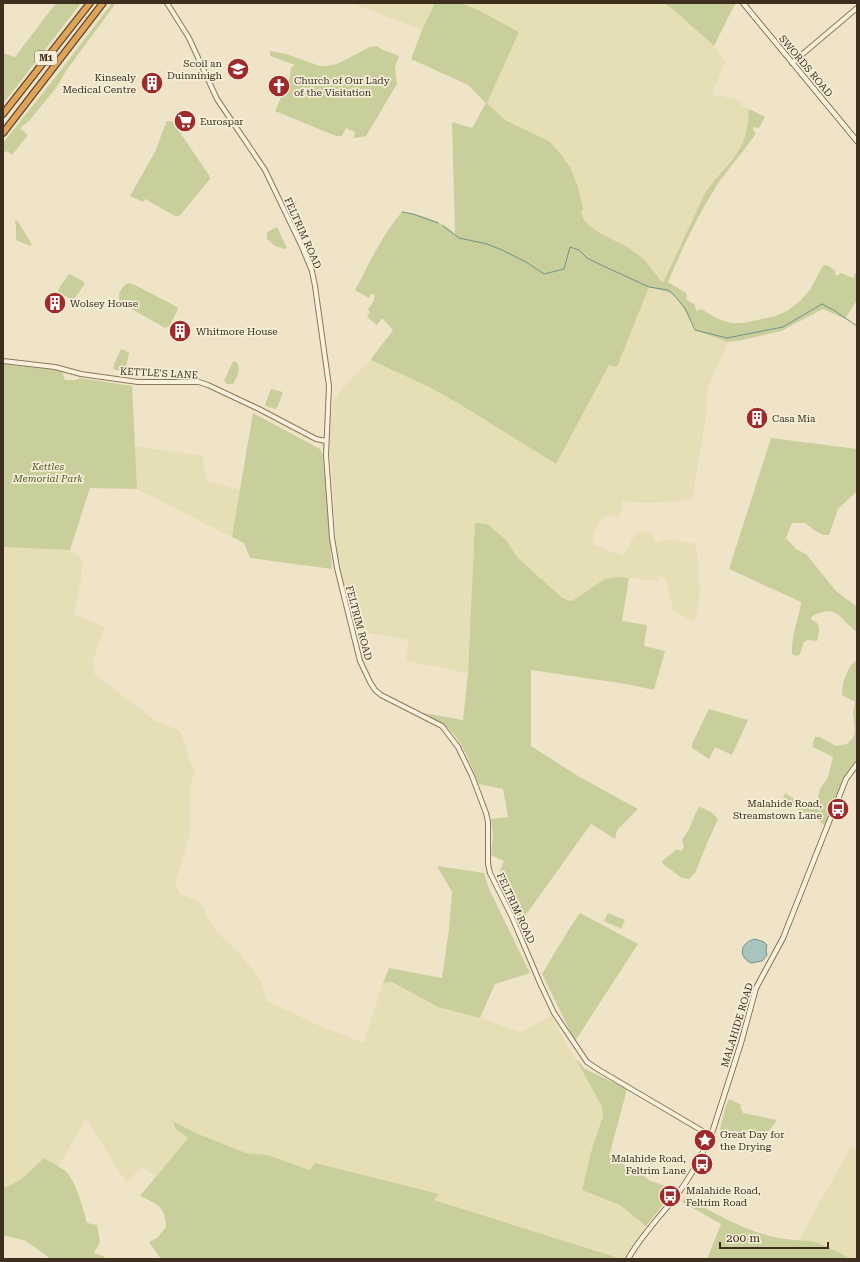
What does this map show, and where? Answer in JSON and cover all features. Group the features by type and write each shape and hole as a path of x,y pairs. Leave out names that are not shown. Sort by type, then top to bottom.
{"highway":[{"name":"M1","path":"3,114 90,3"},
{"name":"M1","path":"3,133 103,3"}],"main road":[{"name":"SWORDS ROAD","path":"743,3 857,141"},
{"name":"MALAHIDE ROAD","path":"628,1259 646,1233 679,1192 698,1164 711,1136 757,985 783,938 846,779 857,764"}],"street":[{"name":"FELTRIM ROAD","path":"167,3 189,39 217,99 265,170 304,250 312,270 329,386 326,441 329,499 336,568 360,661 370,682 375,690 381,695 442,726 458,747 472,776 486,813 488,822 488,864 490,873 512,917 554,1013 587,1062 711,1136"},
{"path":"792,63 857,8"},
{"name":"KETTLE'S LANE","path":"3,361 55,367 81,374 138,382 195,382 204,384 218,389 259,409 316,439 326,441"}],"shaded area":[{"path":"351,3 435,3 422,30"},
{"path":"461,3 663,3 674,10 714,46 725,62 712,95 722,96 743,102 741,105 749,109 747,132 740,149 712,182 705,193 664,283 644,259 629,248 598,232 587,224 581,213 583,208 578,187 570,167 549,141 505,120 487,103 519,32 478,10"},
{"path":"649,287 673,294 697,331 728,342 708,388 705,421 692,500 649,503 622,501 620,518 608,515 602,518 594,532 592,544 623,556 633,538 638,533 643,531 650,532 656,543 662,540 675,539 696,544 700,593 695,620 694,621 678,614 673,610 666,580 659,575 660,581 616,577 605,579 572,601 567,600 561,597 518,558 506,540 475,523 468,673 406,661 409,640 356,631 338,568 329,435 334,399 344,387 371,359 431,388 461,405 556,464 609,365 617,367"},
{"path":"135,446 203,456 206,481 240,490 232,537 137,489"},
{"path":"3,547 70,550 83,560 74,614 105,627 92,662 95,675 156,721 180,731 185,743 188,757 195,771 190,788 189,837 175,884 180,894 197,900 218,933 249,965 260,979 267,1001 320,1026 364,1043 383,983 392,982 438,1007 480,1018 521,1032 551,1016 602,1107 603,1116 591,1153 582,1190 620,1205 646,1226 624,1259 434,1200 439,1194 315,1164 311,1170 268,1155 246,1153 198,1134 174,1121 175,1128 188,1138 156,1177 143,1167 126,1182 86,1119 58,1167 44,1158 21,1179 11,1186 3,1188"},
{"path":"851,1147 857,1150 857,1259 851,1259 826,1246 798,1241"}],"green space":[{"path":"56,3 81,3 3,104 3,53 15,57"},
{"path":"112,3 116,3 66,71 56,88 29,121 20,128 28,135 12,155 7,151 3,154 3,143"},
{"path":"435,3 461,3 478,10 519,32 487,103 505,120 549,141 570,167 578,187 583,208 581,213 587,224 598,232 629,248 644,259 663,283 705,193 713,181 732,160 744,139 747,129 749,109 765,117 759,128 754,127 753,130 756,133 710,196 691,232 668,282 686,293 686,299 695,305 696,310 703,310 718,319 731,323 744,323 775,316 787,311 800,301 810,290 824,265 829,266 836,271 835,274 837,276 841,273 853,278 857,270 857,300 845,319 823,309 781,331 728,342 697,331 673,294 649,287 617,367 609,365 556,464 431,388 373,361 371,359 393,330 382,318 377,325 367,317 370,312 368,310 374,300 375,295 371,294 369,298 355,290 382,240 402,212 416,214 430,219 444,225 455,234 452,122 472,128 486,103 468,85 411,59 422,30"},
{"path":"663,3 735,4 714,46 674,10"},
{"path":"377,46 399,56 395,67 397,84 366,136 352,138 354,137 355,132 346,128 342,136 336,136 275,111 290,77 291,68 295,65 270,56 270,51 286,54 320,66 327,66 337,64 370,47"},
{"path":"172,121 209,175 210,179 179,216 175,216 145,199 143,202 130,196 155,152 165,125 167,125 165,122"},
{"path":"15,220 17,220 32,244 30,246 16,240"},
{"path":"277,227 287,248 285,249 275,246 267,239 267,232"},
{"path":"70,274 84,282 84,285 73,301 58,290"},
{"path":"128,283 135,285 177,307 178,310 169,326 165,328 121,303 119,297 120,292"},
{"path":"121,349 129,353 125,371 115,370 113,368"},
{"path":"235,361 239,366 238,375 233,384 227,384 224,381 232,363"},
{"name":"Kettles Memorial Park","path":"3,364 62,371 65,380 76,380 80,378 132,386 137,489 90,488 70,550 3,547"},
{"path":"271,389 283,392 278,406 275,409 265,405"},
{"path":"253,413 320,449 323,455 332,569 250,558 244,543 232,537"},
{"path":"771,438 857,449 857,491 838,509 829,535 823,535 805,523 792,523 786,538 796,549 806,554 836,591 857,607 857,632 838,614 827,611 821,612 812,616 811,619 818,624 819,631 817,641 807,640 804,642 800,654 797,656 792,654 792,647 801,602 729,569"},
{"path":"475,523 487,524 506,540 518,558 561,597 567,600 572,601 605,579 616,577 629,578 622,621 647,625 644,646 665,651 654,690 626,684 531,670 531,746 578,776 638,809 617,830 615,839 591,824 520,923 498,876 504,861 491,855 493,835 491,819 508,817 503,789 479,784 457,738 443,724 424,713 463,720 468,673"},
{"path":"857,660 857,758 843,778 825,825 782,800 785,793 810,809 816,807 820,789 828,777 833,757 813,747 815,737 820,737 836,746 847,744 853,738 855,730 853,711 855,702 842,695 843,686 850,666"},
{"path":"709,709 748,720 732,755 715,747 709,759 692,748 692,744"},
{"path":"701,807 711,812 718,819 695,873 689,879 682,878 663,864 662,861 677,849 681,851 684,847 682,840 689,829 698,808"},
{"path":"437,866 484,873 489,889 530,973 495,984 480,1018 438,1007 392,982 383,983 389,968 442,978 449,929 452,892"},
{"path":"580,913 638,944 575,1041 542,974"},
{"path":"608,913 625,920 621,929 604,921"},
{"path":"575,1058 585,1069 627,1089 609,1157 641,1173 650,1181 676,1189 646,1226 620,1205 582,1190 591,1152 603,1116 602,1107"},
{"path":"729,1099 742,1105 740,1106 743,1113 777,1120 763,1137 751,1133 723,1133 720,1129"},
{"path":"173,1121 198,1134 246,1153 268,1155 310,1170 315,1163 439,1194 434,1200 622,1259 161,1259 149,1242 157,1238 166,1227 164,1214 156,1204 140,1196 188,1138 175,1128"},
{"path":"44,1158 63,1169 71,1178 87,1223 97,1225 100,1242 94,1253 105,1257 104,1259 51,1259 26,1241 3,1235 3,1188 20,1180"},
{"path":"685,1197 724,1218 755,1232 787,1239 814,1242 830,1248 851,1259 707,1259 721,1224 682,1202"}],"water":[{"path":"755,939 764,942 767,945 767,955 762,961 751,963 744,957 742,950 746,943"}],"waterway":[{"path":"402,212 413,214 438,223"},
{"path":"443,226 459,238 487,244 502,250 526,262 544,274 564,269 570,247 579,250 587,258 649,287 668,290 685,308 695,330 727,338 783,327 822,304"},
{"path":"822,304 857,326"}],"place":[{"name":"Scoil an Duinnínigh","path":"238,69"},
{"name":"Kinsealy Medical Centre","path":"152,83"},
{"name":"Church of Our Lady of the Visitation","path":"279,86"},
{"name":"Eurospar","path":"185,121"},
{"name":"Wolsey House","path":"55,303"},
{"name":"Whitmore House","path":"180,331"},
{"name":"Casa Mia","path":"757,418"},
{"name":"Malahide Road, Streamstown Lane","path":"838,809"},
{"name":"Great Day for the Drying","path":"705,1140"},
{"name":"Malahide Road, Feltrim Lane","path":"702,1164"},
{"name":"Malahide Road, Feltrim Road","path":"670,1196"}]}
